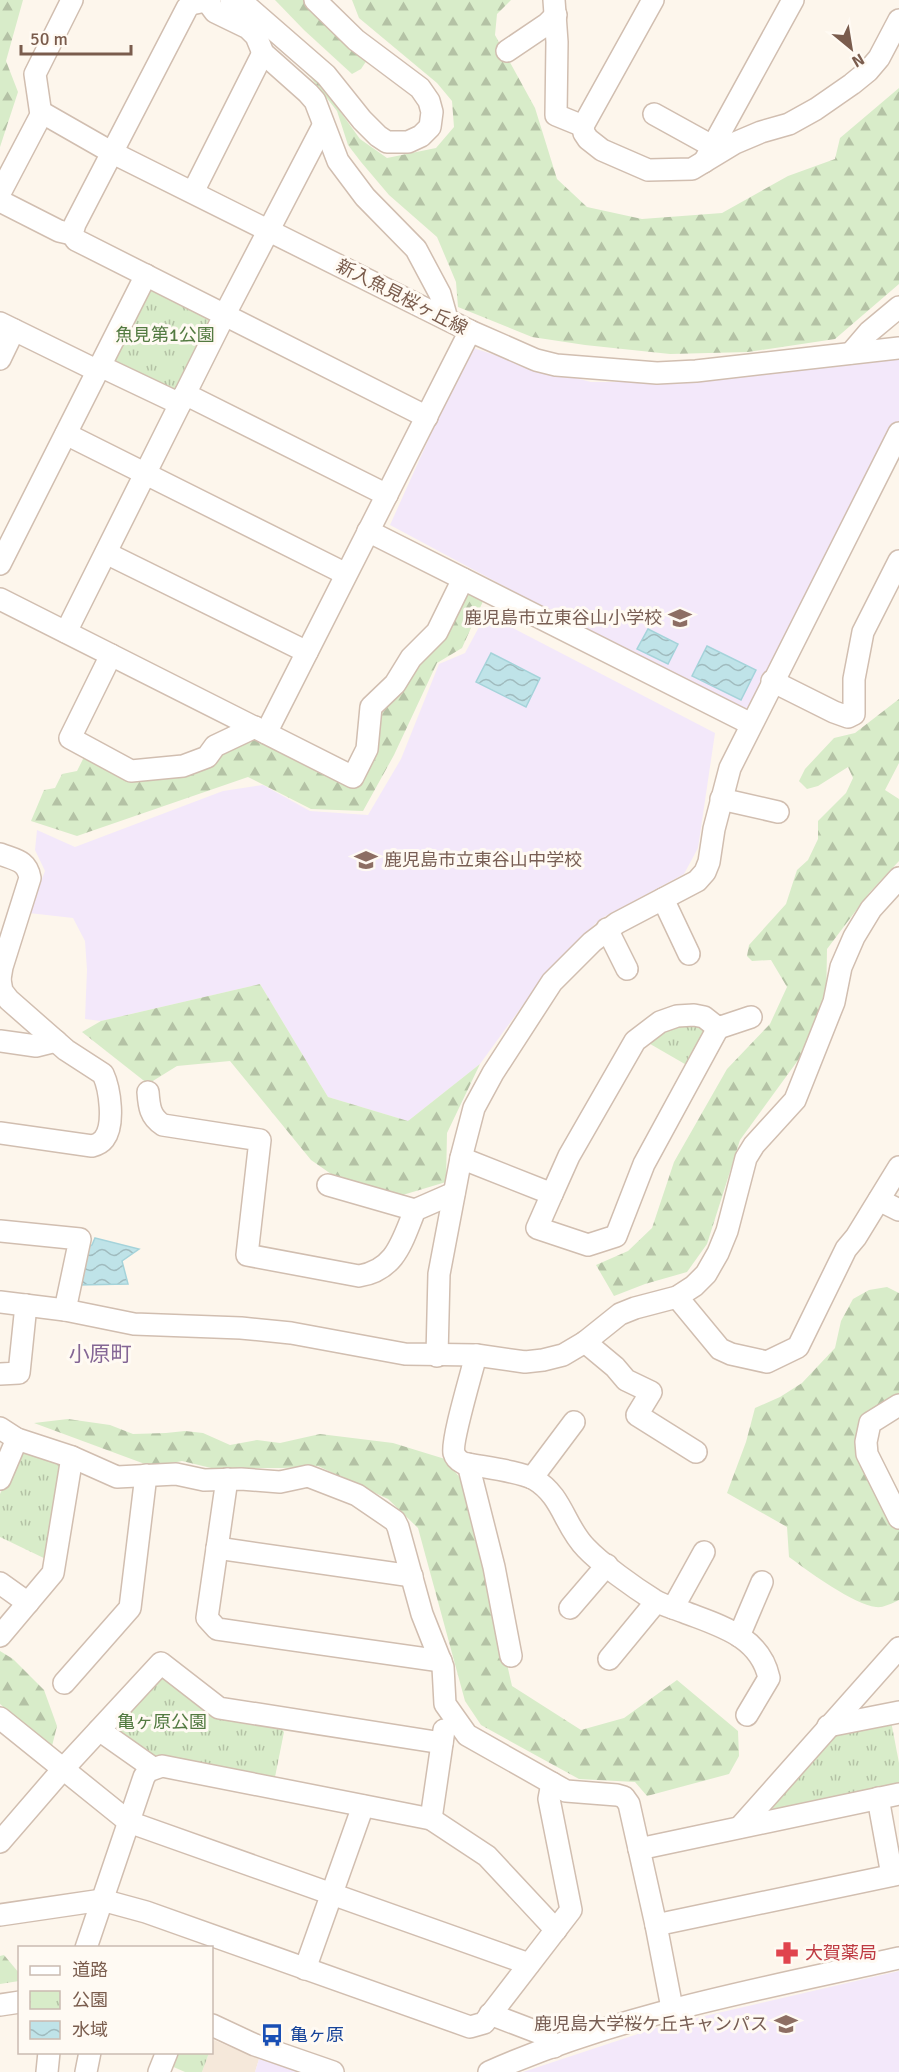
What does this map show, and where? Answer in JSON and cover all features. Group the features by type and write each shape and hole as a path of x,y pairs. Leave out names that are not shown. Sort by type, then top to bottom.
{"street":[{"path":"0,194 41,115 35,74 72,0"},
{"path":"231,0 249,8 326,75 378,136 387,142 408,142 421,136 430,128 432,112 429,101 420,88 356,40 315,0"},
{"path":"653,0 583,126 588,139 602,150 648,170 692,169 708,155 761,132 789,124 816,109 868,71 879,58 899,21"},
{"path":"72,234 111,152 195,2 248,28 256,36 263,53 315,101 338,161 355,185 416,249 440,294 447,319"},
{"path":"708,155 787,2"},
{"path":"555,7 558,70 556,115 583,126"},
{"path":"507,51 547,24 555,7"},
{"path":"193,192 263,53"},
{"name":"新入魚見桜ヶ丘線","path":"40,112 111,152 470,331 517,353 556,365 657,373 706,370 899,348"},
{"path":"654,114 708,155"},
{"path":"66,632 225,314 323,126"},
{"path":"0,201 59,231 72,234 76,240 427,417"},
{"path":"0,562 146,275"},
{"path":"850,353 869,332 899,307"},
{"path":"0,359 7,327 99,369 183,399 387,495"},
{"path":"111,655 70,738 131,771 183,766 207,757 215,746 260,730 307,652 470,331"},
{"path":"437,1356 439,1274 453,1193 474,1108 499,1064 552,982 607,930 697,881 705,872 730,768 899,433"},
{"path":"66,434 346,574"},
{"path":"368,531 752,724"},
{"path":"106,552 307,652"},
{"path":"772,681 834,712 848,717 854,714 854,679 863,632 899,561"},
{"path":"0,599 353,777 368,749 370,707 395,684 411,658 437,633 463,579"},
{"path":"721,799 778,812"},
{"path":"0,854 24,864 28,868 30,878 1,971 3,991 9,1000 66,1050 103,1074 111,1099 109,1130 104,1140 92,1146 0,1133"},
{"path":"0,1302 65,1310 134,1324 241,1328 291,1333 380,1351 437,1356 477,1355 525,1362 563,1355 585,1342 620,1314 676,1297 694,1286 706,1274 727,1231 746,1158 754,1145 795,1100 834,1002 841,967 854,937 871,909 899,878"},
{"path":"663,899 689,954"},
{"path":"607,930 627,969"},
{"path":"718,1028 704,1017 677,1016 660,1022 635,1041 569,1156 537,1228 588,1245 616,1236 644,1164 718,1028 751,1017"},
{"path":"0,1041 36,1046 56,1041"},
{"path":"148,1092 149,1108 154,1119 163,1125 260,1140 247,1255 359,1276 370,1274 385,1267 393,1259 415,1210"},
{"path":"461,1158 552,1194"},
{"path":"676,1297 720,1349 731,1354 767,1362 798,1347 846,1249 899,1167"},
{"path":"328,1185 415,1210 453,1193"},
{"path":"879,1200 899,1210"},
{"path":"0,1231 80,1239 65,1310"},
{"path":"0,1374 19,1373 26,1305"},
{"path":"585,1342 615,1367 626,1380 651,1392 637,1415 696,1452"},
{"path":"477,1355 455,1437 453,1452 458,1459 468,1464 532,1478 549,1490 585,1547 608,1565 664,1605 746,1639 766,1665 769,1678 747,1715"},
{"path":"899,1405 870,1423 866,1442 867,1454 899,1518"},
{"path":"532,1478 574,1422"},
{"path":"0,1479 9,1433 117,1477 176,1474 204,1480 280,1482 308,1476 357,1495 395,1521 422,1614 443,1667 446,1704 467,1735 566,1791 617,1795 624,1797 629,1804 672,2008"},
{"path":"0,1636 53,1573 72,1457"},
{"path":"468,1464 494,1567 511,1656"},
{"path":"64,1683 130,1608 146,1475"},
{"path":"227,1479 207,1618 216,1629 441,1661"},
{"path":"217,1548 412,1576"},
{"path":"609,1659 664,1605 704,1552"},
{"path":"570,1608 608,1565"},
{"path":"739,1636 762,1582"},
{"path":"0,1583 28,1603"},
{"path":"740,1827 899,1647"},
{"path":"0,1841 161,1663 219,1708 442,1743"},
{"path":"828,1726 899,1712"},
{"path":"431,1819 445,1722 454,1716"},
{"path":"0,1718 129,1822 529,1964"},
{"path":"99,1730 153,1768"},
{"path":"86,1946 144,1777 148,1771 162,1766 431,1819 487,1856 556,1930"},
{"path":"0,1915 102,1900 146,1912 470,2027 484,2023 571,1910 549,1799 552,1783"},
{"path":"639,1849 899,1794"},
{"path":"656,1925 896,1875 878,1798"},
{"path":"305,1969 363,1806"},
{"path":"489,2072 614,2026 672,2008 899,1958"},
{"path":"0,2005 18,2002"},
{"path":"490,2014 545,2035 554,2047"},
{"path":"213,2025 255,2045 333,2072"},
{"path":"47,2072 49,2054"},
{"path":"86,2072 90,2054"},
{"path":"159,2072 166,2054"}],"shaded area":[{"name":"鹿児島市立東谷山小学校","path":"470,347 591,382 700,382 899,358 899,421 749,711 743,714 390,525"},
{"name":"鹿児島市立東谷山中学校","path":"486,614 715,733 698,848 684,874 600,919 547,972 480,1064 408,1121 328,1097 260,984 101,1021 85,1019 87,970 85,941 73,918 29,913 45,871 35,850 37,830 75,847 223,791 263,785 310,811 368,815 401,759 439,664 465,653"},
{"name":"鹿児島大学桜ケ丘キャンパス","path":"899,1971 899,2072 523,2072 662,2026"},
{"path":"214,2040 259,2059 255,2072 202,2072 209,2054 213,2054"},
{"path":"259,2059 299,2072 255,2072"}],"green space":[{"path":"0,0 23,0 6,61 18,92 0,147"},
{"path":"275,0 308,0 367,60 361,69 352,74"},
{"path":"352,0 511,0 497,14 495,35 535,108 557,179 587,207 642,219 722,213 788,176 835,159 840,138 899,88 899,284 835,339 748,352 670,354 532,337 458,307 456,282 437,237 389,195 361,162 348,145 337,111 311,78 267,35 316,78 360,139 387,158 436,148 454,127 452,101 437,83 359,18"},
{"name":"魚見第1公園","path":"147,286 215,315 176,394 110,360"},
{"path":"462,591 484,599 462,648 437,663 394,755 363,811 311,809 248,777 77,836 31,821 44,790 55,788 62,774 77,771 85,755 128,776 245,737 272,743 354,784 377,713"},
{"path":"899,699 899,763 885,790 899,799 899,861 870,892 827,949 826,1008 812,1041 740,1140 707,1244 687,1272 614,1296 596,1265 628,1251 652,1228 674,1162 727,1069 770,1024 787,987 771,960 752,961 747,956 749,945 786,904 797,870 808,860 818,839 818,821 846,793 853,778 848,767 818,786 807,789 799,781 805,769 834,738 855,733"},
{"path":"260,984 328,1097 408,1121 480,1064 447,1133 446,1182 396,1197 344,1183 311,1160 230,1061 177,1066 148,1084 82,1032 101,1021"},
{"path":"705,1025 709,1033 690,1067 645,1041 674,1026"},
{"path":"887,1287 899,1293 899,1398 864,1422 899,1525 899,1600 879,1607 867,1605 844,1594 789,1557 787,1527 727,1493 746,1442 755,1408 780,1397 802,1383 835,1348 841,1321 853,1299 869,1290"},
{"path":"68,1419 110,1425 133,1434 185,1431 203,1433 230,1445 257,1440 280,1443 320,1434 393,1443 445,1459 460,1478 477,1532 512,1686 581,1730 624,1718 677,1680 738,1731 739,1756 729,1774 647,1796 635,1782 579,1779 481,1725 465,1701 418,1528 388,1499 318,1466 247,1468 232,1473 182,1461 153,1467 34,1423"},
{"path":"29,1448 60,1459 64,1467 50,1561 0,1537 0,1494 19,1453"},
{"path":"0,1651 13,1659 44,1690 57,1726 51,1750 0,1704"},
{"name":"亀ヶ原公園","path":"164,1675 276,1723 284,1732 275,1777 268,1782 150,1758 109,1725 153,1676"},
{"path":"891,1721 899,1763 899,1788 775,1813 769,1802 831,1733"},
{"path":"4,1955 18,1972 18,1981 0,1984 0,1956"},
{"path":"174,2054 209,2054 202,2072 185,2072 169,2065"}],"water":[{"path":"648,629 678,644 668,664 637,649"},
{"path":"707,646 756,670 741,700 692,676"},
{"path":"491,653 540,678 526,707 476,682"},
{"path":"95,1238 139,1249 122,1261 128,1284 77,1285 86,1248 92,1245"}],"place":[{"name":"鹿児島市立東谷山小学校","path":"680,618"},
{"name":"鹿児島市立東谷山中学校","path":"366,860"},
{"name":"大賀薬局","path":"787,1953"},
{"name":"鹿児島大学桜ケ丘キャンパス","path":"786,2024"},
{"name":"亀ヶ原","path":"272,2035"}],"district":[{"name":"小原町","path":"100,1354"}]}
